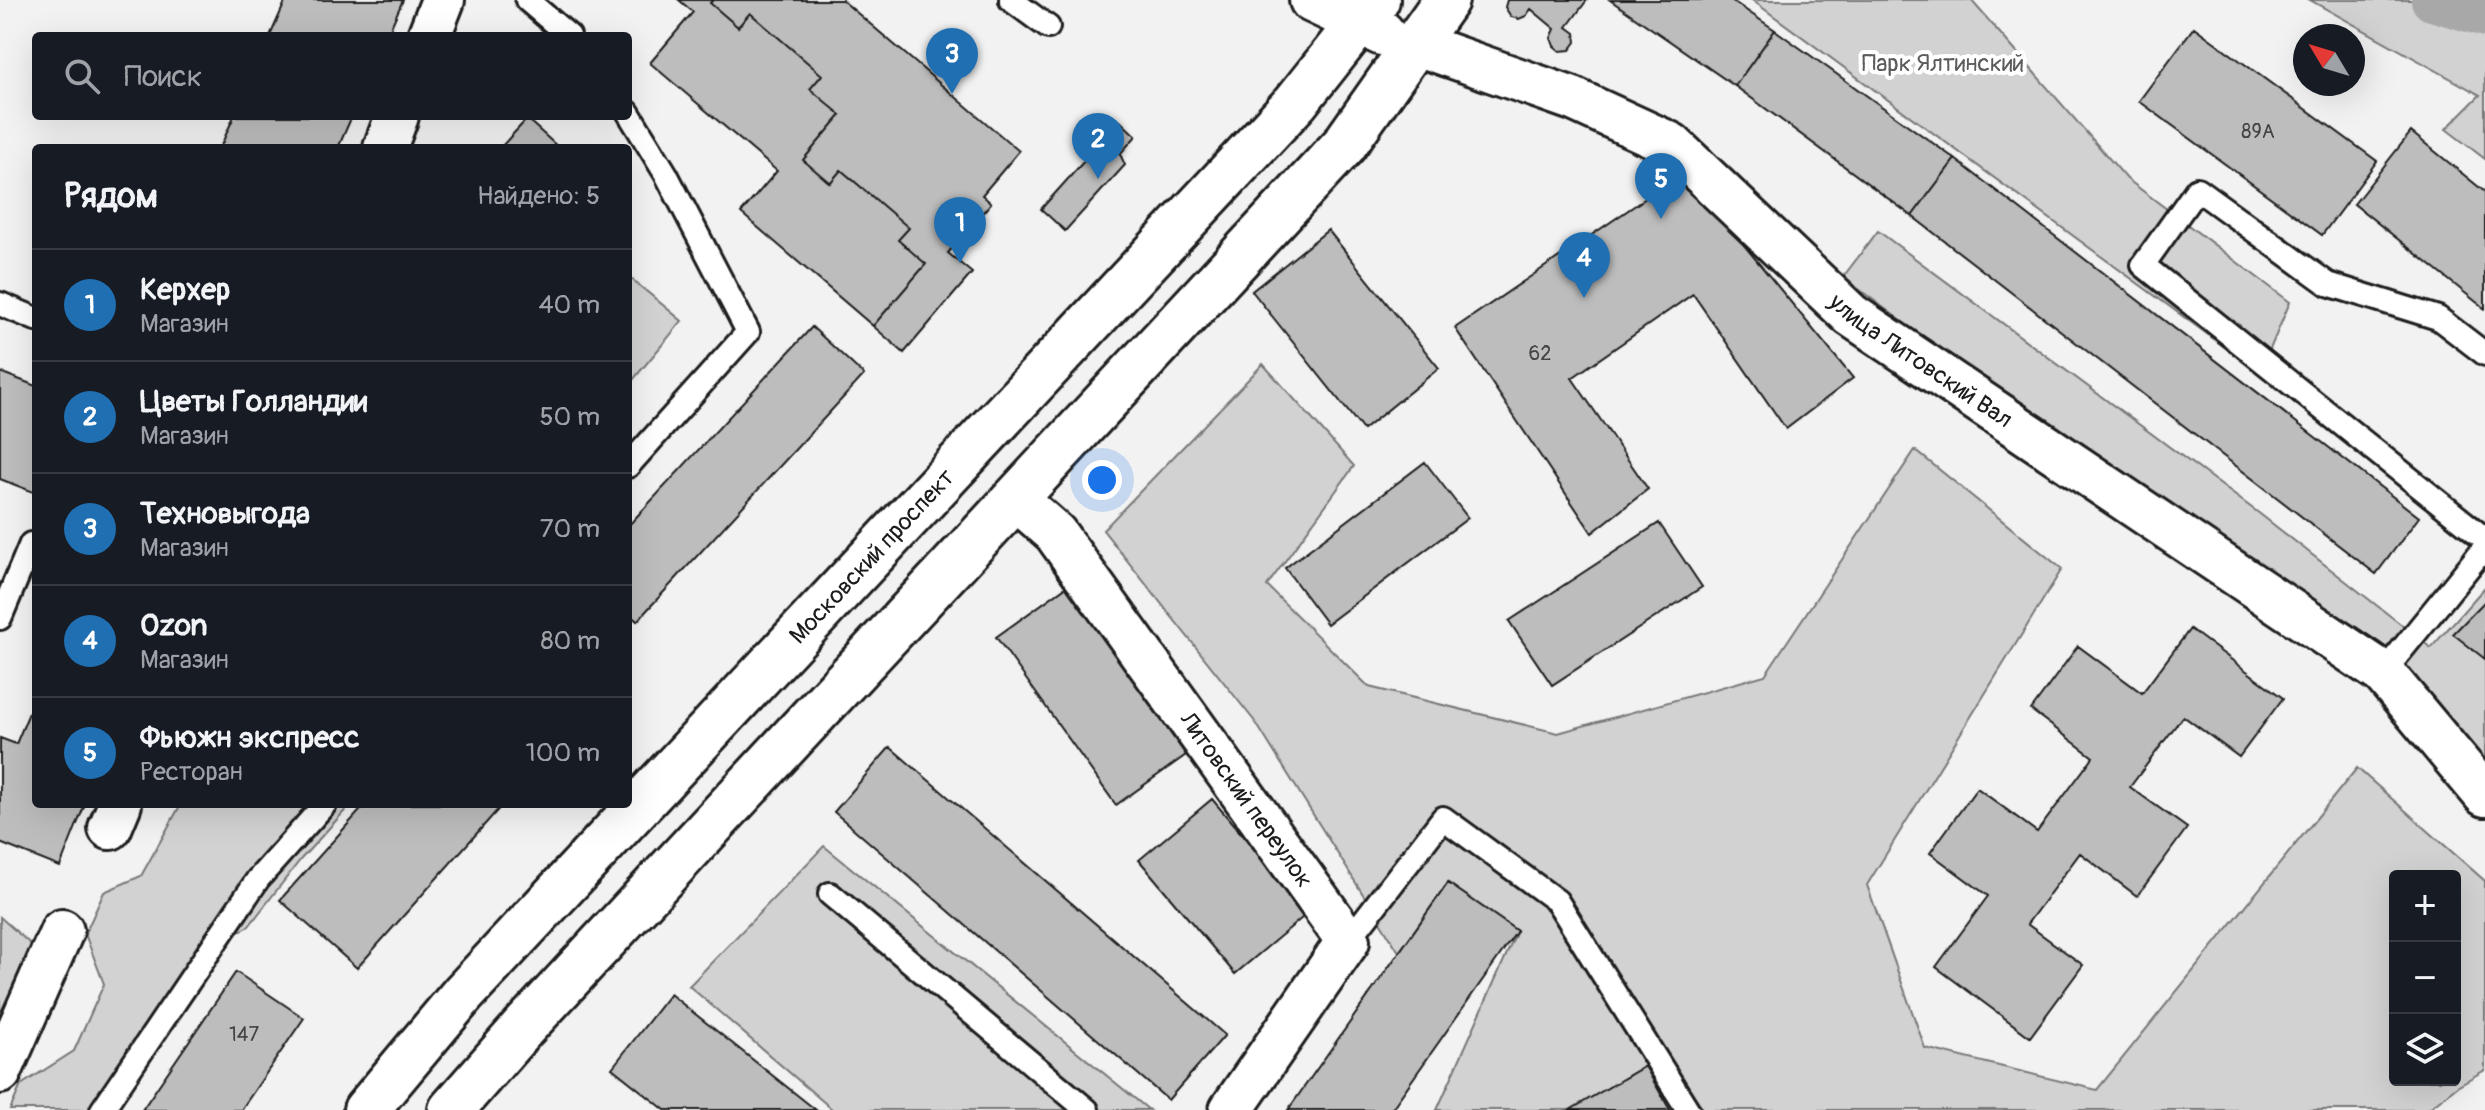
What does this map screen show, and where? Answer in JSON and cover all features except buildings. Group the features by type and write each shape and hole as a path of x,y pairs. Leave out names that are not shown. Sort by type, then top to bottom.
{"main road":[{"name":"улица Литовский Вал","path":"1312,0 1367,12 1414,43"},
{"path":"451,1110 522,1029 1344,145 1446,0"},
{"name":"Московский проспект","path":"366,1110 463,994 1296,102 1367,12"}],"street":[{"path":"431,32 443,0"},
{"name":"улица Литовский Вал","path":"1414,43 1573,99 1671,144 1851,315 2383,673 2485,795"},
{"path":"386,144 396,120"},
{"name":"Литовский переулок","path":"1016,499 1055,533 1348,941"},
{"path":"0,1072 62,931"},
{"path":"1231,1110 1348,941"}],"lane":[{"path":"527,0 564,32"},
{"path":"1011,0 1048,27"},
{"path":"632,119 666,174 748,332 632,462"},
{"path":"2485,354 2438,318 2328,284 2197,189 2143,265 2485,539"},
{"path":"0,304 32,317"},
{"path":"0,618 32,544"},
{"path":"2383,673 2485,547"},
{"path":"102,1110 258,879 321,808"},
{"path":"1348,941 1443,818 1557,901 1688,1110"},
{"path":"830,894 1087,1110"}],"green space":[{"name":"Парк Ялтинский","path":"1752,0 1971,0 2127,179 2290,302 2260,373"},
{"path":"2310,0 2485,0 2485,159 2446,129 2480,95 2365,31 2365,24 2353,24"},
{"path":"1878,231 2260,514 2431,648 2485,587 2485,762 2380,643 1933,345 1843,277"},
{"path":"632,279 682,321 632,381"},
{"path":"1263,364 1354,466 1267,586 1369,687 1558,733 1765,675 1915,450 2062,569 1867,885 1925,1048 2097,1090 2357,768 2485,881 2485,1070 2461,1084 2461,870 2389,870 2389,1086 2457,1086 2427,1110 1437,1110 1517,931 1448,883 1399,952 1256,723 1103,530"},
{"path":"179,808 347,808 301,859 249,926 208,950 94,1110 10,1110 21,1085 74,1051 104,984 85,934 104,892 141,876"},
{"path":"824,846 1149,1110 833,1110 689,986"},
{"path":"0,917 35,948 0,1027"}],"waterway":[{"path":"2432,0 2485,16"}],"place":[{"name":"Техновыгода","path":"952,94"},
{"name":"Цветы Голландии","path":"1098,179"},
{"name":"Фьюжн экспресс","path":"1661,219"},
{"name":"Керхер","path":"960,263"},
{"name":"Ozon","path":"1584,298"}]}
